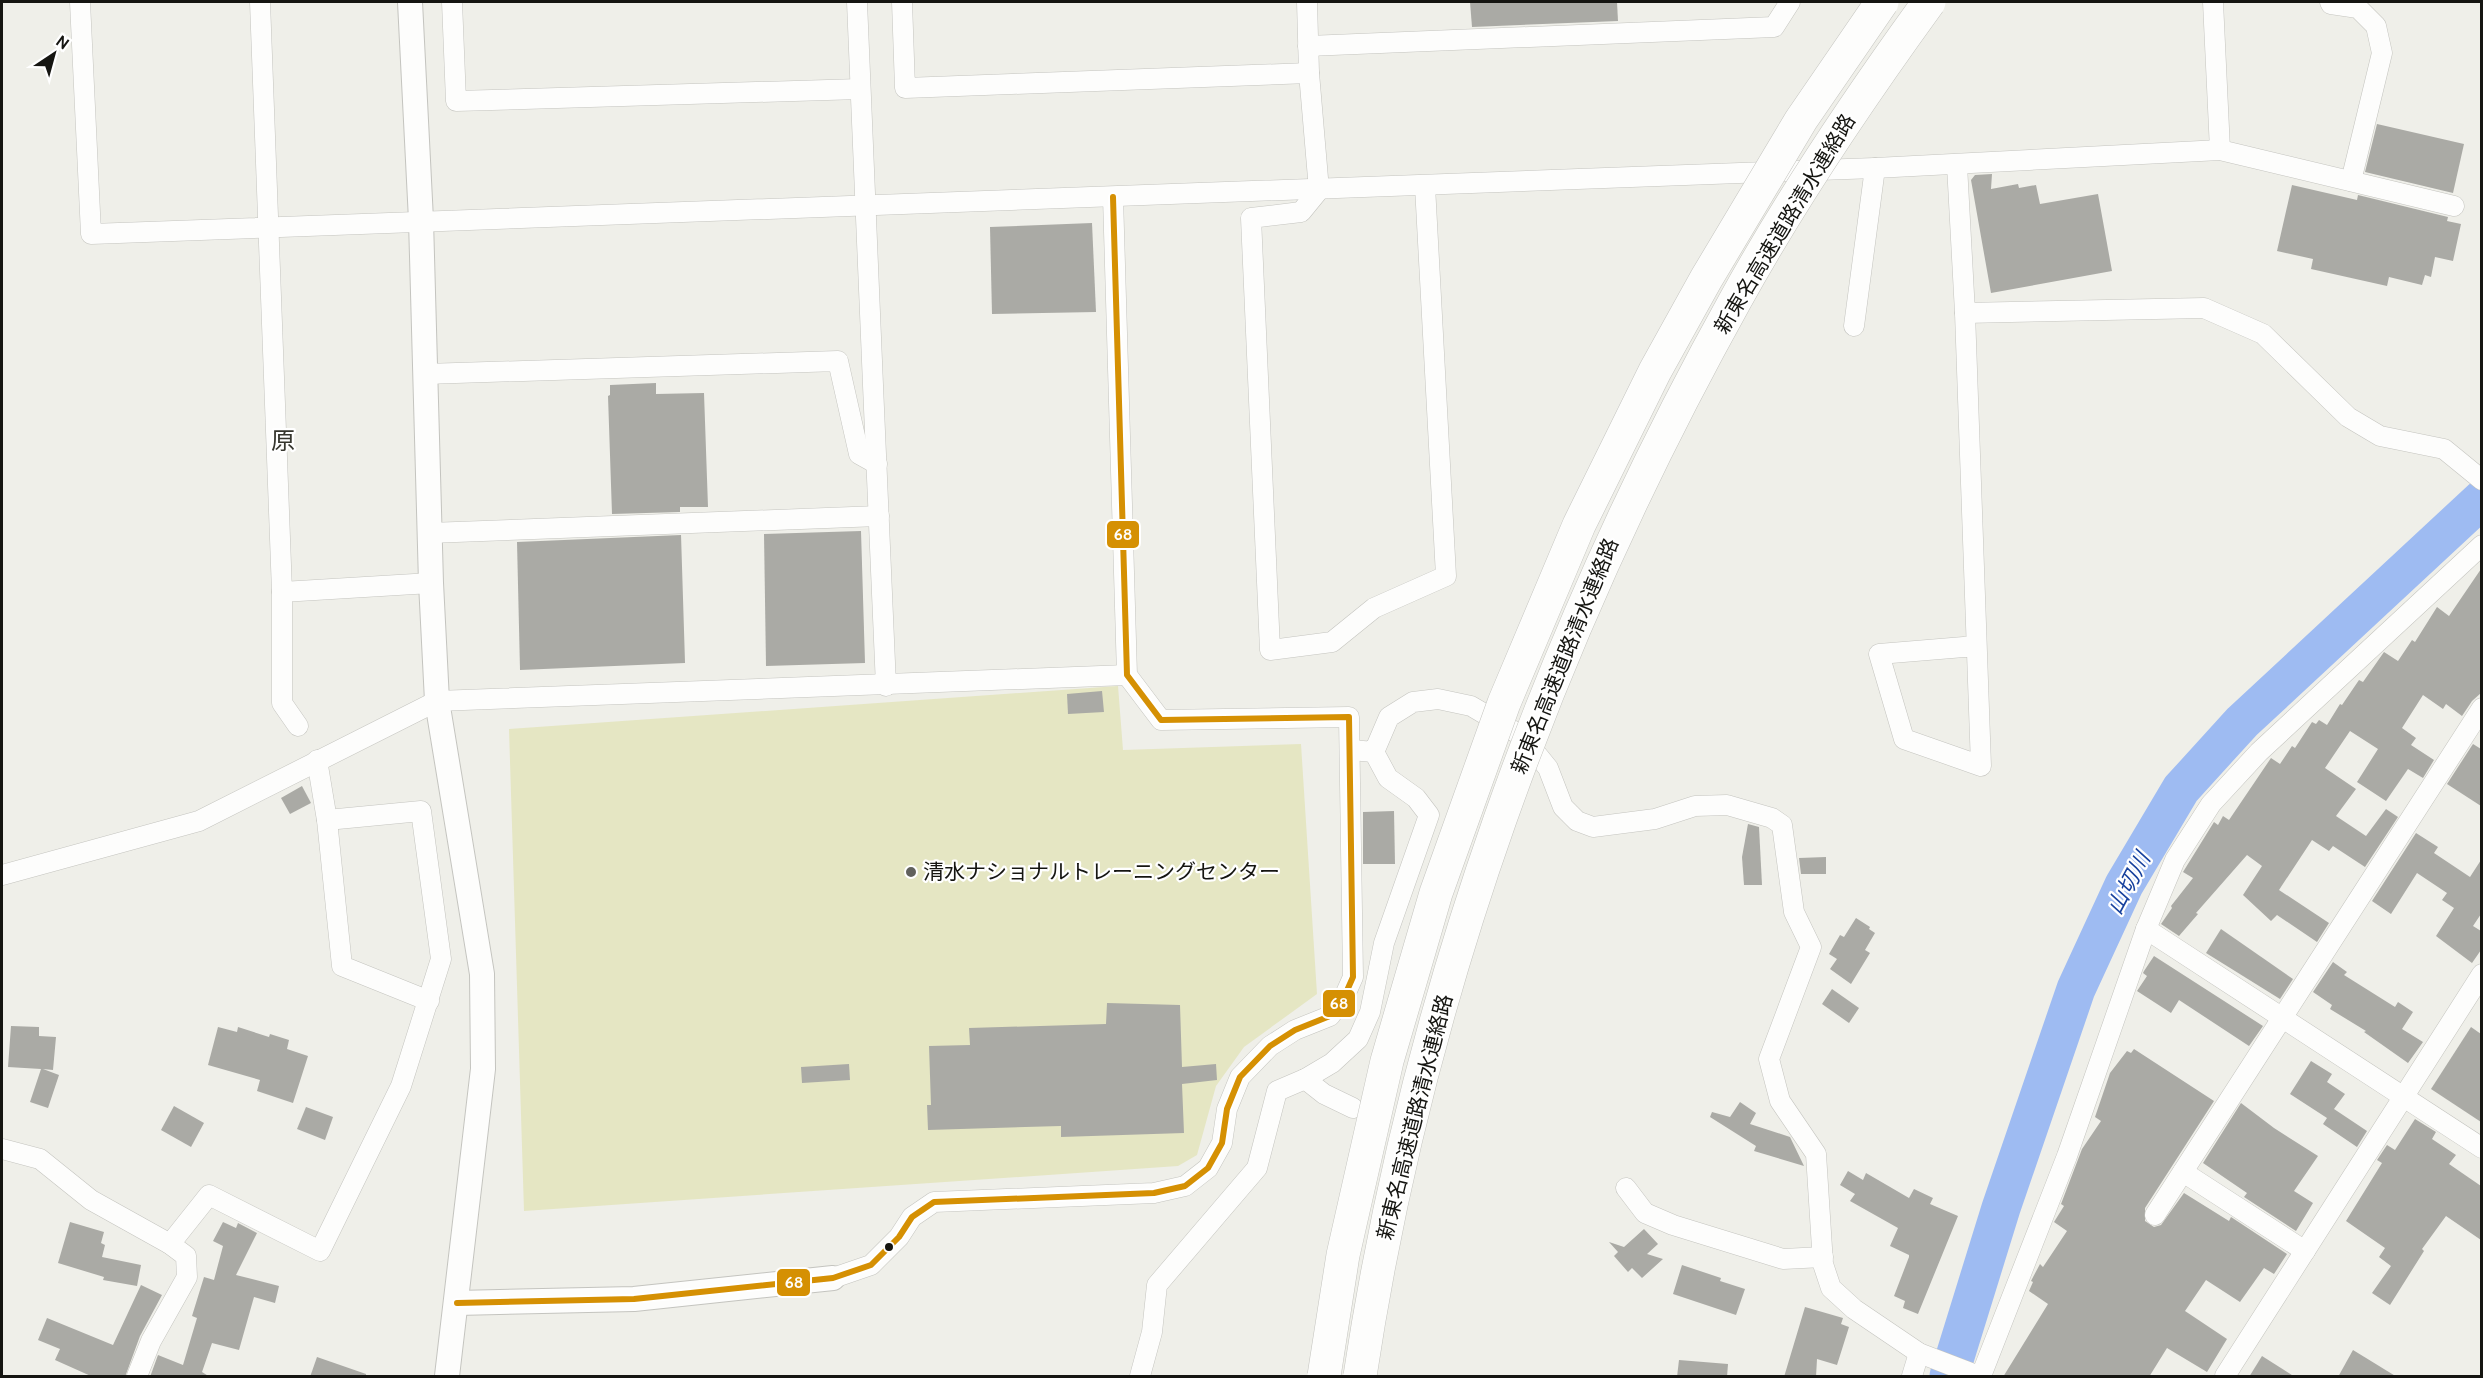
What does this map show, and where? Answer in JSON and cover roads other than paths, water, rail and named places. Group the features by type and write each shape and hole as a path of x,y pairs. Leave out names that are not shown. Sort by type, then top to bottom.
{"highway":[{"name":"新東名高速道路清水連絡路","path":"1324,1377 1343,1255 1387,1061 1436,893 1504,703 1579,525 1655,371 1712,270 1796,130 1881,2"},
{"name":"新東名高速道路清水連絡路","path":"1360,1377 1396,1184 1437,1020 1470,905 1537,715 1612,541 1688,388 1737,296 1803,188 1878,73 1929,2"}],"street":[{"path":"80,2 91,234 421,220 863,207 1425,186 1957,165 2220,150 2454,206"},
{"path":"260,2 282,592 282,703 298,726"},
{"path":"410,2 421,220 429,533 437,701 482,974 483,1068 447,1377"},
{"path":"452,2 456,101 860,89"},
{"path":"857,2 863,207 886,686"},
{"path":"902,2 904,88 1309,73"},
{"path":"1307,2 1309,73 1319,190 1301,212 1251,218 1270,650 1332,642 1374,608 1446,576 1425,186"},
{"path":"1308,46 1774,27 1790,2"},
{"path":"2213,2 2220,150"},
{"path":"2330,2 2358,8 2376,26 2382,53 2351,182"},
{"path":"1957,165 1965,313 1981,766 1904,739 1879,654 1976,646"},
{"path":"1854,326 1875,168"},
{"path":"457,1303 634,1299 833,1278 871,1265 899,1237 912,1217 933,1202 1154,1193 1185,1186 1208,1167 1222,1143 1227,1109 1240,1077 1270,1046 1295,1030 1330,1016 1345,995 1353,977 1349,717 1161,720 1126,675 1113,197"},
{"path":"1965,313 2204,308 2263,334 2348,417 2380,436 2444,449 2479,477"},
{"path":"425,374 838,360 859,454 877,464"},
{"path":"429,533 879,516"},
{"path":"1374,752 1389,717 1413,702 1438,699 1471,706 1522,736 1548,768 1563,807 1577,821 1593,827 1655,819 1695,806 1726,805 1772,818 1782,825 1794,912 1811,947 1769,1059 1780,1101 1816,1154 1823,1257 1832,1288 1854,1309 1922,1354 1976,1375 2067,1156 2146,929 2175,860 2211,804 2259,752 2481,545"},
{"path":"282,592 431,583"},
{"path":"2,875 199,821 437,701 886,686 1126,675"},
{"path":"2155,1215 2481,708"},
{"path":"1351,750 1374,752"},
{"path":"1140,1377 1152,1332 1157,1285 1257,1168 1276,1091 1305,1079 1332,1063 1358,1039 1370,1012 1384,943 1429,815 1416,798 1388,778 1374,752"},
{"path":"317,760 327,820 342,966 429,1001"},
{"path":"170,1244 209,1195 320,1251 401,1086 441,959 421,811 327,820"},
{"path":"2146,929 2481,1148"},
{"path":"2225,1377 2481,974"},
{"path":"1305,1079 1324,1094 1353,1108"},
{"path":"2,1149 40,1160 91,1200 170,1244 186,1256 187,1277 151,1341 137,1377"},
{"path":"2183,1172 2305,1251"},
{"path":"1626,1188 1645,1214 1673,1225 1782,1259 1823,1257"},
{"path":"1912,1377 1922,1354"}],"waterway":[{"name":"山切川","path":"1949,1376 2001,1208 2076,989 2124,885 2181,789 2242,722 2482,499"}],"place":[{"name":"清水ナショナルトレーニングセンター","path":"911,872"}],"district":[{"name":"原","path":"283,441"}]}
